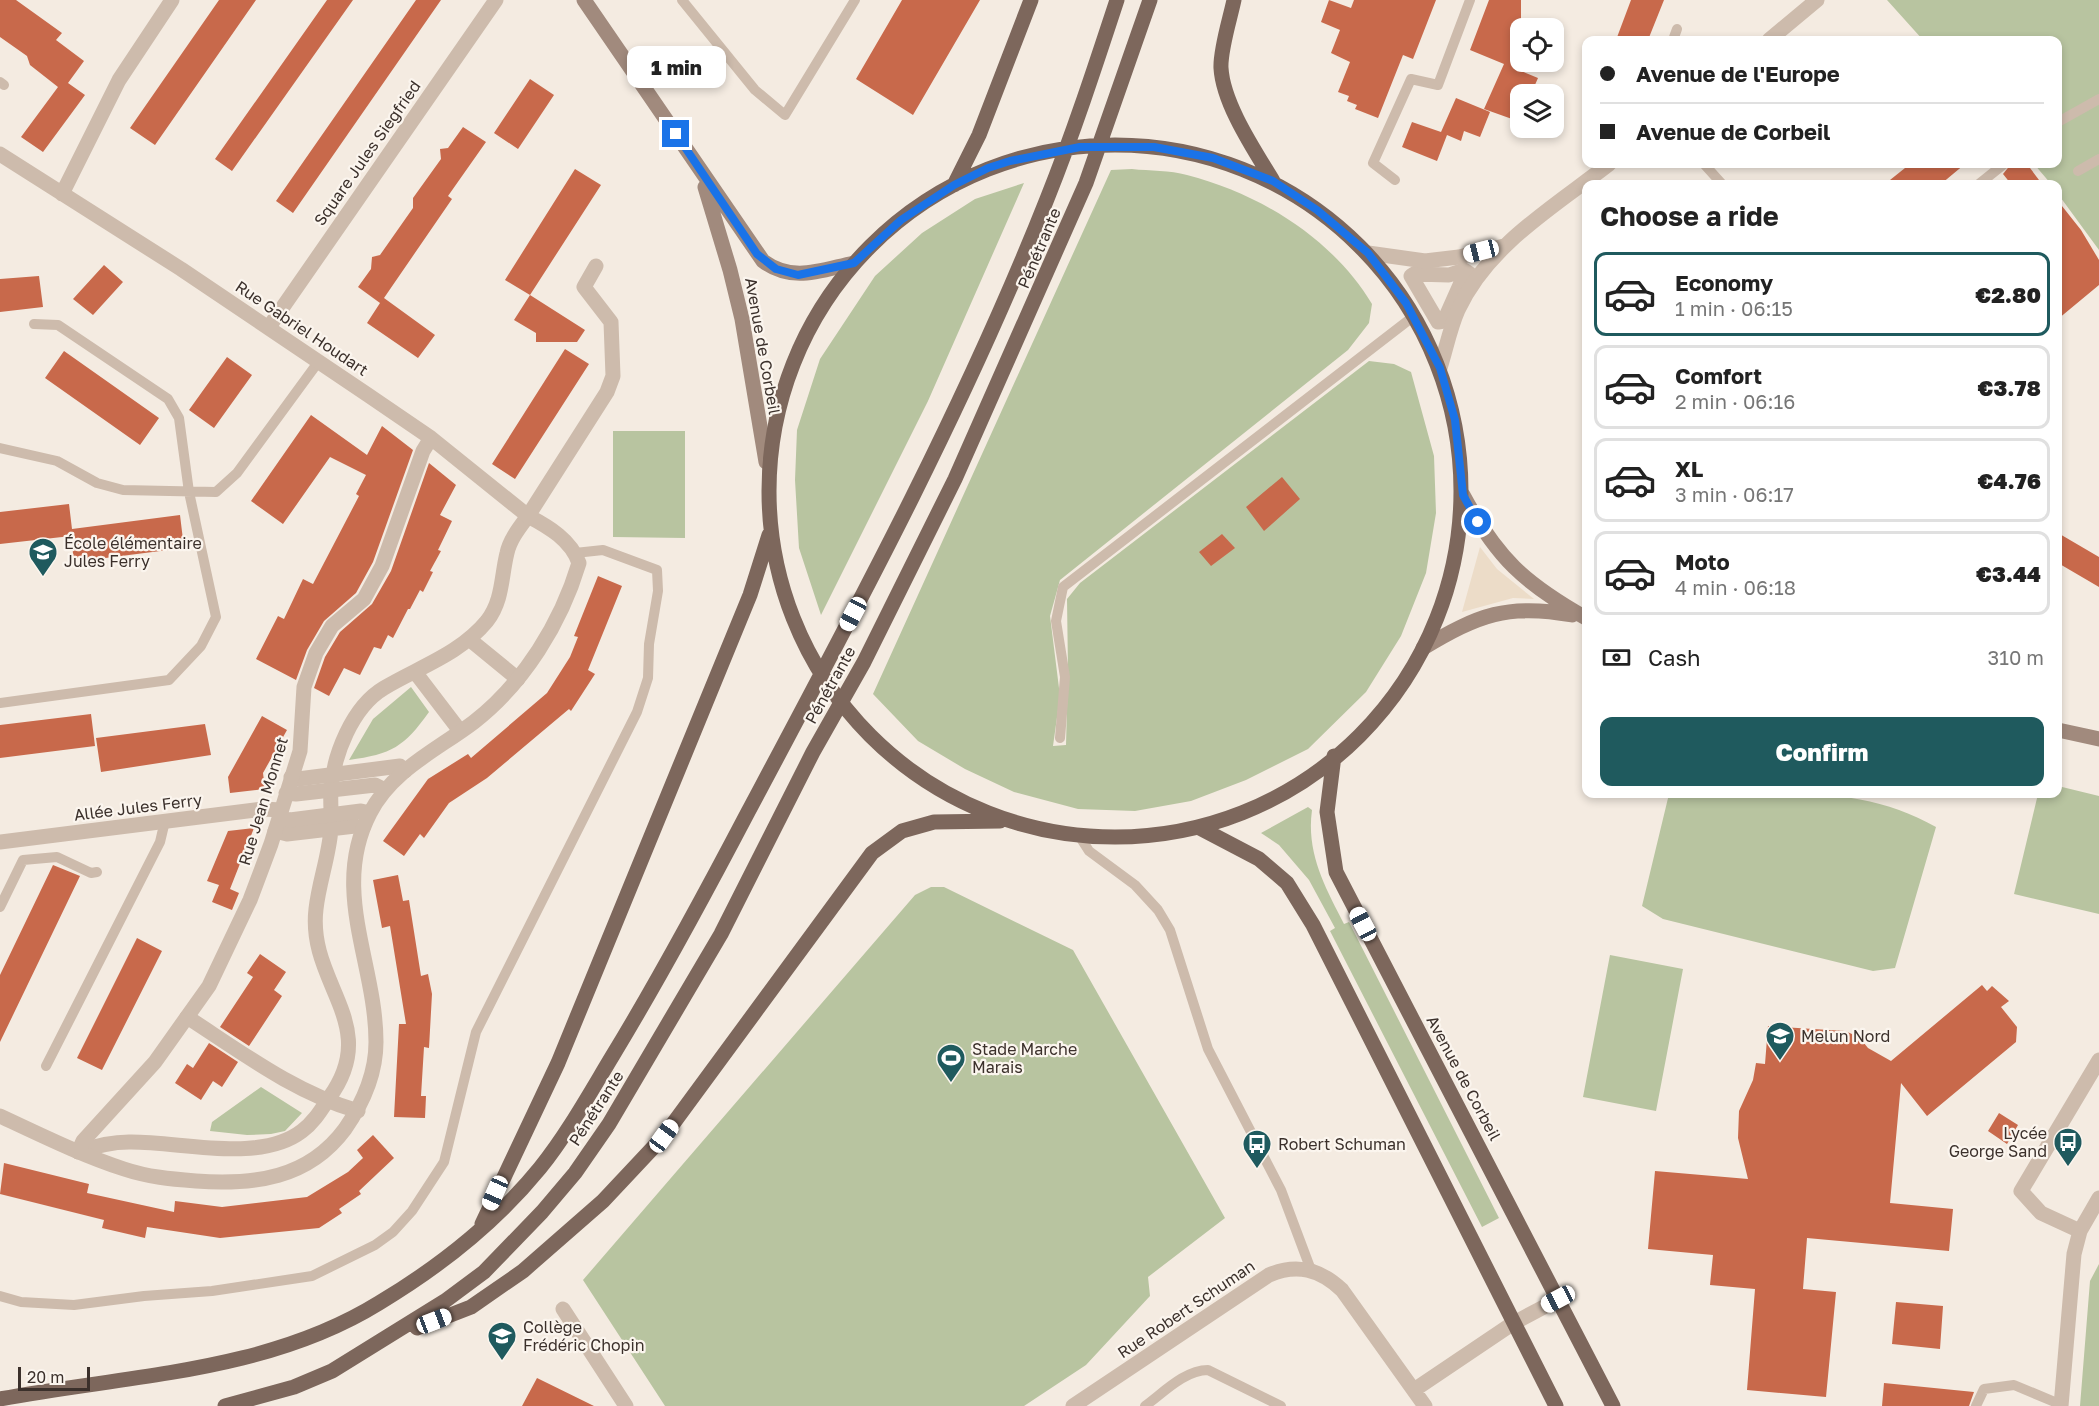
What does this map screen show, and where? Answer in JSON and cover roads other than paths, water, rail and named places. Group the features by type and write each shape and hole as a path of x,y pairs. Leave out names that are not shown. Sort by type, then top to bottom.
{"main road":[{"name":"Avenue de Corbeil","path":"584,0 757,254 769,265 798,275 854,263"},
{"path":"954,185 979,135 1031,0"},
{"name":"Pénétrante","path":"0,1399 80,1384 203,1366 273,1350 300,1341 375,1306 429,1271 479,1230 540,1168 572,1124 660,977 874,574 1013,280 1048,197 1117,0"},
{"name":"Pénétrante","path":"378,1343 445,1301 484,1272 542,1212 575,1173 609,1124 721,934 813,752 864,662 955,479 1051,268 1094,162 1149,0"},
{"path":"1234,0 1221,68 1231,104 1243,131 1273,181"},
{"path":"1080,147 1154,147 1213,158 1273,181 1317,210 1368,253 1414,316 1440,368 1455,420 1463,495 1461,519 1448,584 1434,628 1394,697 1367,728 1334,756 1281,792 1198,827 1103,838 1080,837 1005,820 956,798 921,778 888,753 867,733 827,680 799,629 783,588 769,535 765,462 777,410 792,362 815,320 854,263 901,220 954,185 988,168 1010,161 1080,147"},
{"name":"Avenue de Corbeil","path":"700,169 733,280 765,462"},
{"path":"1463,495 1478,522 1513,568 1547,596 1582,615"},
{"path":"479,1230 558,1063 750,595 769,535"},
{"path":"1423,648 1456,628 1506,611 1544,609 1582,617"},
{"path":"2062,731 2099,739"},
{"name":"Avenue de Corbeil","path":"1334,756 1327,812 1336,872 1612,1406"},
{"path":"225,1406 294,1387 332,1371 378,1343 471,1307 523,1271 603,1201 664,1136 872,853 902,831 934,822 1005,820"},
{"path":"1198,827 1259,859 1292,892 1313,925 1512,1324 1556,1406"}],"street":[{"path":"62,194 119,80 172,0"},
{"name":"Square Jules Siegfried","path":"269,327 496,0"},
{"path":"1774,36 1817,0"},
{"name":"Rue Gabriel Houdart","path":"0,154 269,327 431,438 528,516 545,525 574,551"},
{"path":"1589,180 1604,168"},
{"path":"1440,368 1458,310 1479,277 1504,246 1582,185"},
{"path":"1368,253 1425,261 1459,257 1504,246"},
{"path":"78,1152 96,1146 128,1142 256,1148 274,1146 303,1131 327,1102 345,1074 350,1053 348,1026 322,963 315,926 331,821 332,782 344,740 370,698 469,639 489,618 503,586 506,553 512,539 607,392 613,376 611,322 584,287 596,266"},
{"name":"Rue Jean Monnet","path":"78,1152 83,1141 155,1062 208,986 250,900 279,820 303,736 304,687 316,653 332,626 364,599 382,566 423,451 431,438"},
{"path":"0,1116 78,1152 158,1178 248,1183 271,1179 306,1165 336,1141 358,1111 370,1081 376,1040 353,894 352,869 363,828 385,790 405,771 475,721 518,679 557,617 579,563 574,551"},
{"path":"469,639 518,679"},
{"path":"415,672 460,731"},
{"path":"286,793 400,766 405,771"},
{"path":"291,777 375,784 385,790"},
{"name":"Allée Jules Ferry","path":"0,842 263,808 279,820 331,821"},
{"path":"331,821 361,811 370,813"},
{"path":"331,821 363,828"},
{"path":"187,1017 273,1073 327,1102 358,1111"},
{"path":"2079,1231 2041,1212 2021,1191 2099,1060"},
{"path":"2062,1405 2074,1254 2079,1231 2099,1198"},
{"name":"Rue Robert Schuman","path":"1073,1406 1269,1275 1286,1269 1311,1270"},
{"path":"1311,1270 1330,1278 1342,1290 1425,1406"},
{"path":"1414,1390 1512,1324 1558,1299"},
{"path":"563,1309 626,1406"}],"lane":[{"path":"682,0 755,90 785,116 855,0"},
{"path":"1395,180 1373,163 1411,79 1438,85 1470,0"},
{"path":"1674,36 1677,29"},
{"path":"2062,120 2099,99"},
{"path":"2078,171 2099,159"},
{"path":"1708,168 1718,180"},
{"path":"1984,180 1999,168"},
{"path":"1060,738 1065,677 1056,621 1063,587 1414,316"},
{"path":"0,702 169,680 201,646 216,617 189,492 180,418 168,399 58,325 34,324"},
{"path":"0,448 57,461 97,483 123,490 216,492 225,486 318,361"},
{"path":"0,1296 21,1302 74,1305 144,1296 212,1292 312,1276 375,1245 393,1232 412,1211 444,1162 476,1032 637,712 648,678 649,644 658,591 657,570 603,550 574,551"},
{"path":"46,1066 160,842 165,821"},
{"path":"1080,837 1089,851 1135,885 1158,910 1170,930 1208,1049 1281,1190 1311,1270"},
{"path":"0,907 22,860 57,857 91,873 97,872"},
{"path":"1145,1406 1197,1370 1208,1370 1281,1406"},
{"path":"1976,1406 1984,1389 2014,1384 2062,1405"}],"place":[{"name":"École élémentaire Jules Ferry","path":"43,578"},
{"name":"Melun Nord","path":"1780,1062"},
{"name":"Stade Marche Marais","path":"951,1084"},
{"name":"Lycée George Sand","path":"2068,1168"},
{"name":"Robert Schuman","path":"1257,1170"},
{"name":"Collège Frédéric Chopin","path":"502,1362"}]}
